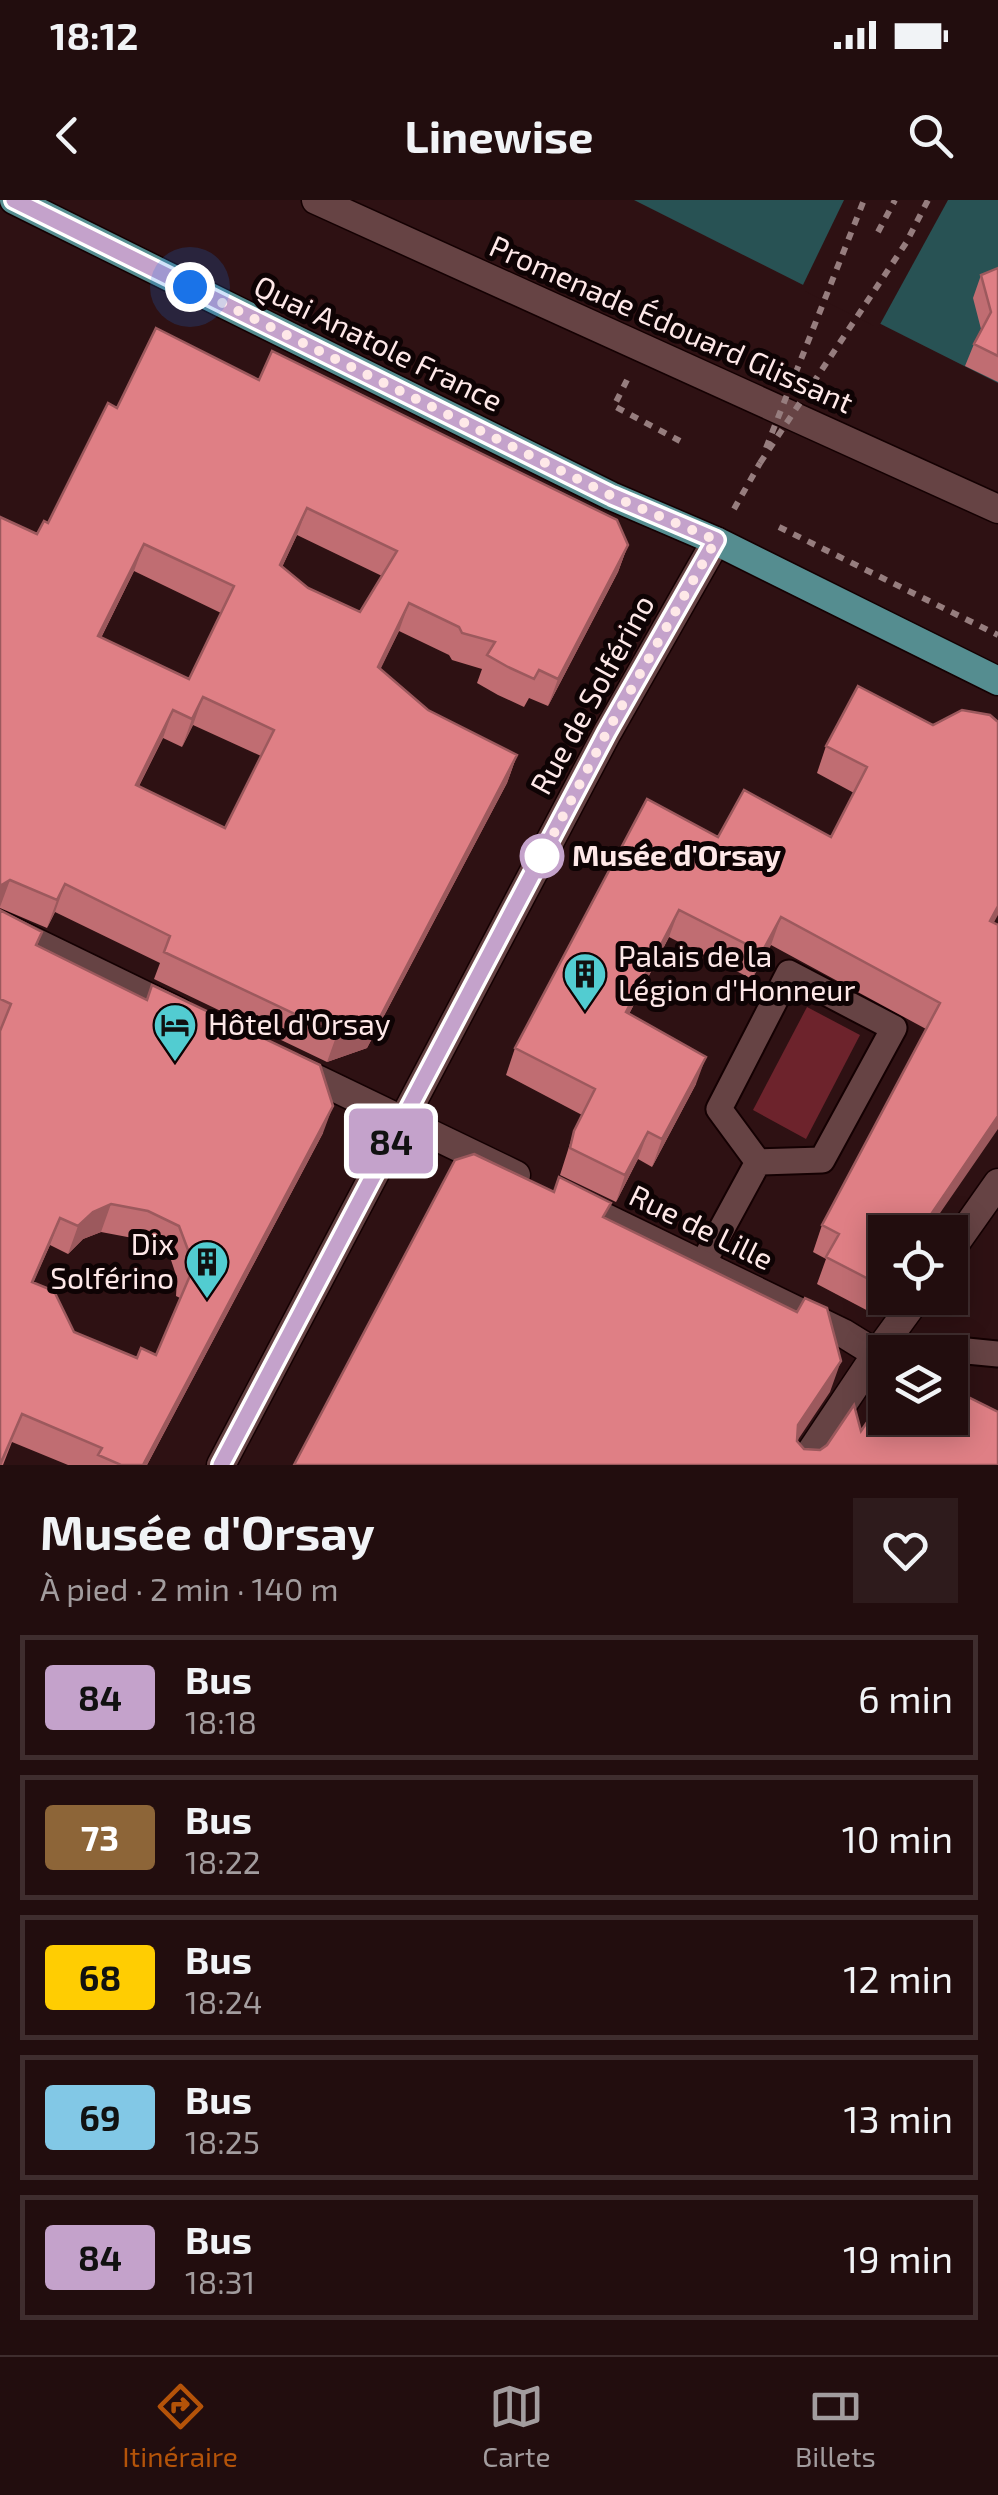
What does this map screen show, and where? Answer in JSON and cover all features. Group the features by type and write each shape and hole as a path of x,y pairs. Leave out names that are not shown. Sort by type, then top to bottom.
{"main road":[{"name":"Quai Anatole France","path":"14,200 612,496 716,540 998,681"}],"street":[{"name":"Promenade Édouard Glissant","path":"316,200 998,509"},
{"name":"Rue de Solférino","path":"221,1465 607,732 716,540"},
{"path":"0,926 207,1026"},
{"name":"Rue de Lille","path":"276,1059 404,1118 868,1349"},
{"path":"968,1226 998,1183"},
{"path":"802,1465 868,1374"}],"lane":[{"path":"789,973 894,1028 822,1160 758,1162 719,1108 789,973"},
{"path":"702,1265 758,1162"},
{"path":"968,1351 998,1354"}],"path":[{"path":"760,463 864,200"},
{"path":"878,232 895,200"},
{"path":"752,514 735,507 906,242 928,200"},
{"path":"614,406 680,441"},
{"path":"768,522 998,634"}],"shaded area":[{"path":"807,1007 860,1035 806,1139 753,1110"}],"water":[{"path":"634,200 998,200 998,383"}],"pier":[{"path":"844,200 948,200 878,328 801,289"}],"building":[{"path":"998,268 998,356 974,344 991,312 981,275"},
{"path":"156,328 259,380 272,351 617,520 628,545 558,679 539,670 534,679 508,667 487,655 495,642 462,633 459,627 409,603 378,667 428,710 517,755 378,1021 337,1034 164,952 170,936 65,884 57,900 10,880 0,886 0,517 37,534 44,521 48,523 108,403 117,408","holes":["307,508 397,551 360,612 308,588 280,565","144,544 234,586 189,679 98,636","203,697 274,730 225,828 136,785 173,710 192,719"]},
{"name":"Palais de la Légion d'Honneur","path":"858,686 933,725 962,710 990,715 998,722 998,906 990,921 998,925 998,1116 931,1215 868,1215 868,1279 826,1257 839,1234 822,1225 940,1003 781,917 762,952 679,910 626,1012 706,1057 662,1139 648,1132 625,1175 570,1148 595,1089 515,1048 647,799 718,837 744,790 831,837 867,767 826,746"},
{"path":"0,910 42,932 36,945 147,1000 152,985 320,1065 333,1106 143,1465 121,1465 98,1455 102,1448 22,1414 0,1465 0,1031 11,1004 0,999","holes":["111,1204 148,1211 179,1226 188,1250 186,1269 192,1271 156,1355 141,1348 137,1358 74,1332 54,1291 32,1282 60,1218 78,1226 93,1212"]},
{"path":"474,1154 554,1192 559,1177 611,1203 603,1217 797,1312 805,1298 827,1308 841,1361 798,1425 797,1441 804,1449 820,1450 827,1445 854,1405 861,1431 868,1421 868,1435 968,1435 968,1397 998,1412 998,1465 294,1465 455,1160"}],"bus line":[{"name":"84","path":"14,200 612,496 716,540 607,732 221,1465"}],"place":[{"name":"Musée d'Orsay","path":"542,856"},
{"name":"Palais de la Légion d'Honneur","path":"585,1012"},
{"name":"Hôtel d'Orsay","path":"175,1063"},
{"name":"Dix Solférino","path":"207,1300"}],"route":[{"path":"190,287 612,496 716,540 542,856"}]}
